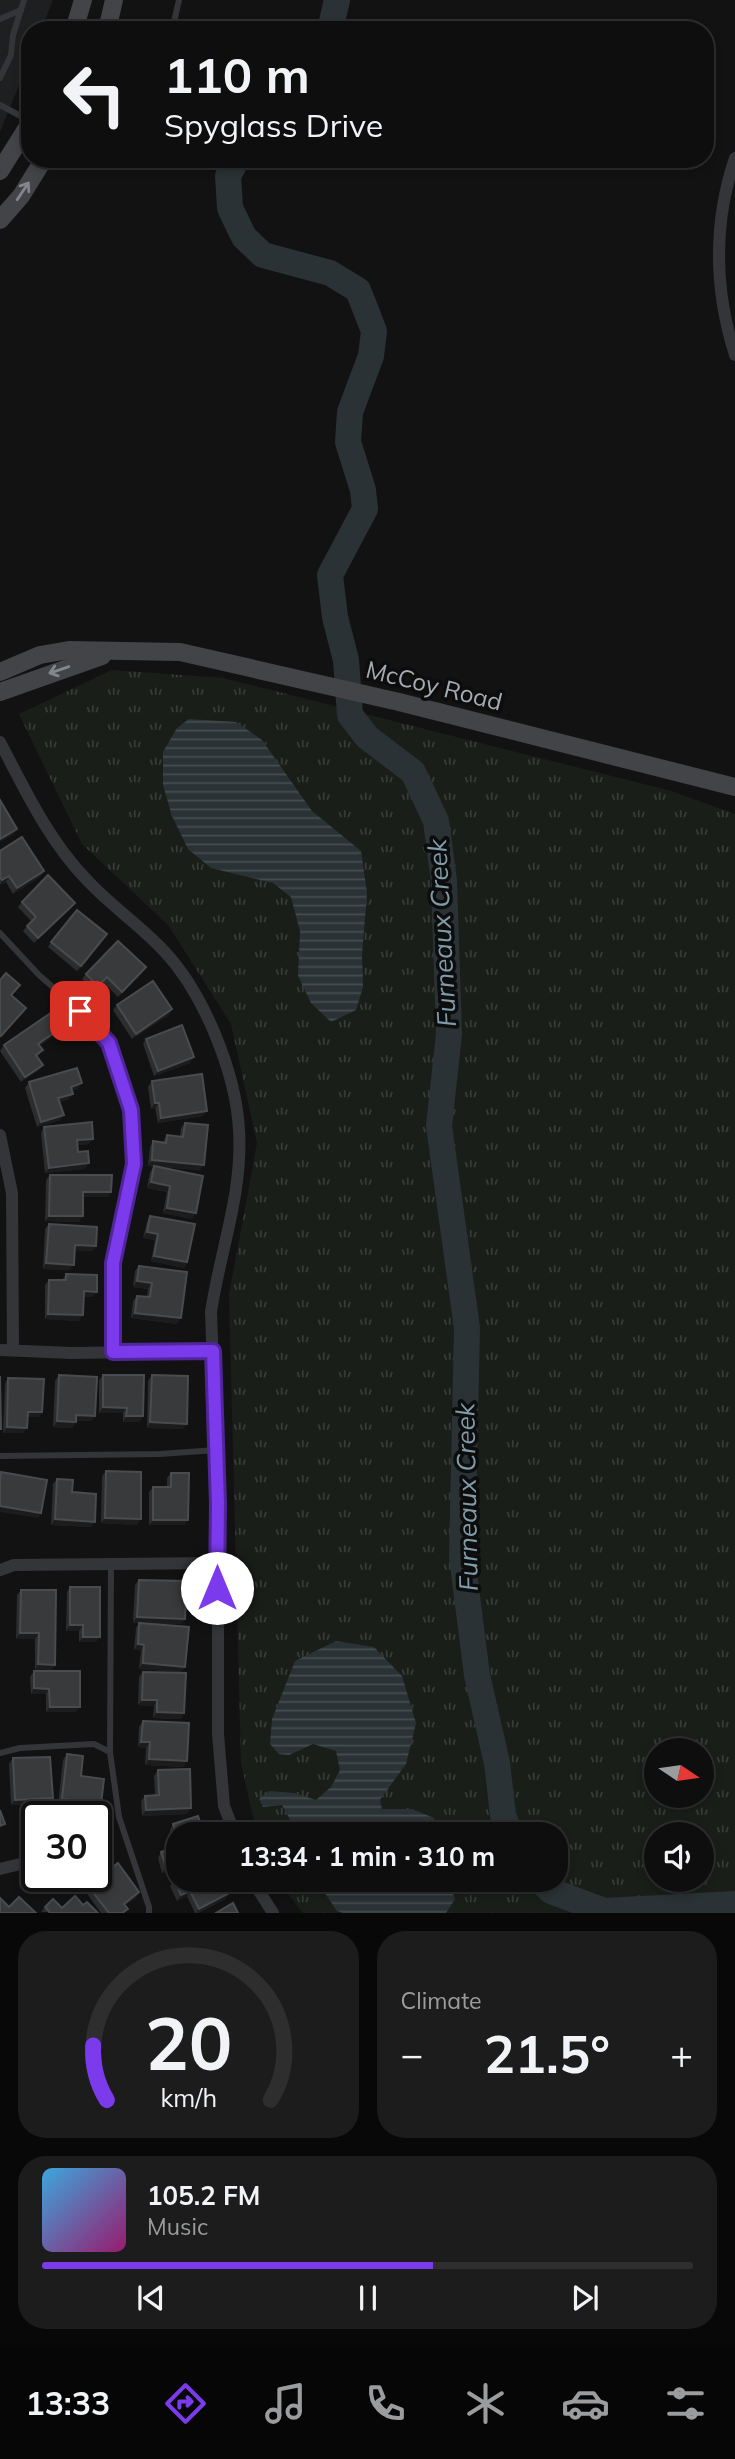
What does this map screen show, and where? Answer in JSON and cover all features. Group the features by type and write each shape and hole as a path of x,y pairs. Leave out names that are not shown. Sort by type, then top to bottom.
{"street":[{"path":"77,21 83,0"},
{"path":"109,21 114,0"},
{"path":"0,171 21,137"},
{"path":"735,158 718,230 718,268 724,321 735,355"},
{"path":"0,220 38,168"},
{"name":"McCoy Road","path":"0,692 73,664 118,651"},
{"name":"McCoy Road","path":"0,672 40,655 59,652 180,652 400,702 735,787"},
{"path":"0,742 56,843 86,880 166,952 185,978 218,1036 239,1128 235,1202 211,1312 216,1450 218,1734 224,1805 230,1822"},
{"path":"0,1135 12,1193 7,1350 213,1351"},
{"path":"0,1570 14,1565 217,1563"},
{"path":"0,1869 21,1864"},
{"path":"260,1892 273,1913"}],"lane":[{"path":"0,78 11,55 13,35 24,0"},
{"path":"174,21 179,0"},
{"path":"0,19 21,10"},
{"path":"0,105 21,117"},
{"path":"0,933 109,1043 131,1110 134,1164 113,1263 113,1352"},
{"path":"0,1456 160,1454 216,1450"},
{"path":"111,1565 110,1752 120,1817 149,1913"},
{"path":"0,1753 20,1748 94,1744 110,1752"}],"shaded area":[{"path":"0,0 53,0 45,21 21,21 21,80 0,132"},
{"path":"189,719 236,722 262,740 312,811 361,851 367,893 362,955 363,987 356,1010 331,1022 311,1003 298,976 300,931 291,897 273,883 211,868 188,849 172,816 163,785 163,752 177,728"},
{"path":"336,1641 374,1647 402,1676 416,1723 406,1764 380,1800 382,1809 412,1809 434,1818 435,1822 291,1822 282,1805 263,1807 259,1799 269,1791 295,1793 316,1800 331,1787 340,1770 336,1751 313,1744 289,1755 279,1754 270,1744 272,1719 295,1661"},
{"path":"324,1892 452,1892 455,1899 446,1913 337,1911"}],"green space":[{"path":"112,670 223,678 671,791 735,814 735,1913 303,1913 286,1892 568,1892 568,1822 254,1822 241,1763 229,1295 257,1143 231,1024 168,925 82,844 19,714"}],"building":[{"path":"0,800 17,829 0,839"},
{"path":"22,837 44,871 17,888 9,876 2,880 0,877 0,851"},
{"path":"48,875 75,903 38,938 27,926 36,917 22,902"},
{"path":"77,910 107,934 81,966 51,942"},
{"path":"118,941 146,967 122,992 107,977 98,986 86,974"},
{"path":"6,973 20,985 11,995 26,1008 1,1036 0,980"},
{"path":"153,981 172,1009 136,1034 117,1005"},
{"path":"58,1008 68,1023 38,1044 43,1050 36,1055 43,1065 25,1077 4,1045"},
{"path":"182,1025 194,1057 158,1071 146,1039"},
{"path":"77,1068 82,1083 71,1087 73,1094 58,1098 64,1115 41,1122 29,1082"},
{"path":"202,1074 207,1111 161,1118 159,1103 155,1103 152,1081"},
{"path":"92,1122 93,1139 77,1140 78,1152 88,1151 89,1163 49,1168 44,1127"},
{"path":"185,1123 208,1125 204,1165 152,1160 153,1141 166,1143 167,1135 183,1137"},
{"path":"154,1166 203,1176 196,1213 167,1208 170,1186 151,1182"},
{"path":"50,1175 112,1175 111,1192 83,1192 83,1216 49,1216"},
{"path":"150,1216 195,1224 187,1262 154,1256 158,1234 147,1232"},
{"path":"49,1224 97,1227 96,1246 75,1245 74,1265 46,1263"},
{"path":"139,1266 187,1272 181,1318 135,1313 137,1296 150,1297 152,1283 137,1281"},
{"path":"66,1274 97,1275 97,1292 84,1291 83,1315 48,1314 49,1280 66,1280"},
{"path":"59,1375 97,1377 95,1416 76,1415 76,1422 57,1421"},
{"path":"103,1375 144,1375 143,1416 126,1416 127,1408 103,1407"},
{"path":"152,1375 188,1376 187,1424 150,1422"},
{"path":"8,1378 44,1379 42,1412 28,1412 27,1428 7,1427"},
{"path":"106,1471 141,1472 141,1519 105,1518"},
{"path":"1,1472 47,1480 41,1513 0,1506"},
{"path":"171,1473 189,1473 188,1520 153,1520 153,1487 171,1487"},
{"path":"57,1479 73,1480 72,1492 96,1494 95,1522 55,1519"},
{"path":"139,1580 187,1581 185,1619 137,1617"},
{"path":"70,1587 100,1587 100,1637 83,1637 83,1625 70,1625"},
{"path":"21,1590 56,1590 55,1665 38,1664 39,1633 20,1633"},
{"path":"139,1623 189,1627 185,1667 143,1663 144,1645 138,1644"},
{"path":"34,1671 80,1671 80,1707 50,1707 49,1689 34,1688"},
{"path":"143,1672 186,1673 184,1713 157,1712 157,1700 142,1700"},
{"path":"143,1721 189,1723 187,1761 149,1759 150,1742 141,1742"},
{"path":"67,1754 83,1756 81,1776 104,1779 101,1801 62,1799"},
{"path":"50,1757 53,1798 15,1800 13,1758"},
{"path":"190,1769 191,1808 146,1810 145,1796 159,1795 158,1770"},
{"path":"0,1810 5,1824 0,1826"},
{"path":"198,1816 200,1822 179,1822"},
{"path":"166,1851 166,1867 161,1852"},
{"path":"118,1863 139,1892 124,1904 128,1909 122,1913 109,1913 93,1892 112,1892 112,1868"},
{"path":"190,1892 228,1892 229,1893 199,1909"},
{"path":"75,1896 83,1905 87,1902 98,1913 50,1913 45,1907 53,1899 62,1908"},
{"path":"19,1897 36,1913 0,1913 0,1898 9,1907"},
{"path":"233,1903 238,1913 216,1913"}],"waterway":[{"name":"Furneaux Creek","path":"332,21 337,0"},
{"name":"Furneaux Creek","path":"232,168 228,176 230,208 244,237 263,255 330,273 358,290 374,331 371,356 350,412 348,442 363,490 365,509 330,575 335,617 346,660 350,715 367,737 413,772 436,821 444,881 449,1034 439,1126 467,1328 462,1557 477,1675 497,1763 506,1822"},
{"name":"Furneaux Creek","path":"554,1892 604,1911 735,1904"}],"route":[{"path":"80,1011 109,1043 131,1110 134,1164 113,1263 113,1352 213,1351 218,1504 217,1588"}]}
